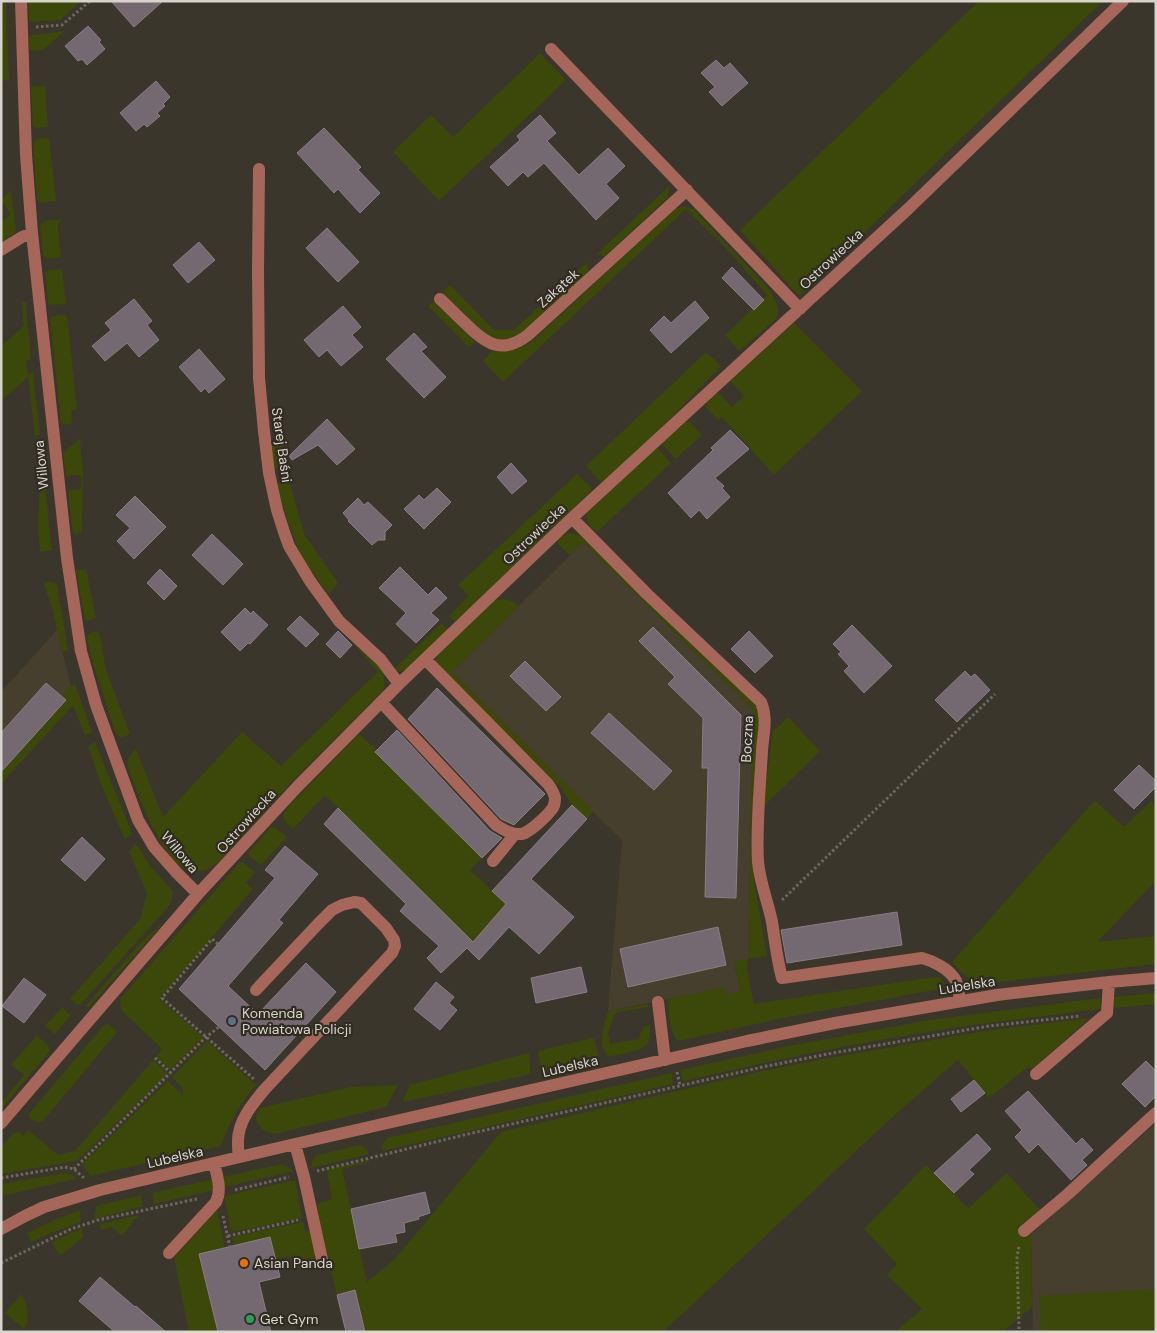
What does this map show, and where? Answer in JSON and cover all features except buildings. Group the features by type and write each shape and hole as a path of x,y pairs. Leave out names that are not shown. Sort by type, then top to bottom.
{"street":[{"name":"Willowa","path":"22,1 26,155 32,233 66,550 81,651 96,705 138,820 154,847 198,894"},
{"name":"Ostrowiecka","path":"1,1123 198,894 298,786 380,702 572,518 908,210 1123,1"},
{"path":"551,49 800,308"},
{"name":"Starej Baśni","path":"259,169 259,378 265,440 277,510 289,546 310,581 339,621 381,660 399,684"},
{"name":"Zakątek","path":"440,299 479,337 496,345 513,344 528,336 687,190"},
{"path":"1,250 32,233"},
{"name":"Boczna","path":"572,518 652,600 761,702 765,721 762,747 758,862 760,879 770,912 782,978 922,958 930,960 950,973 956,980 960,1001"},
{"path":"380,702 496,825 510,833 523,834 531,830 553,809 555,798 548,784 425,659"},
{"path":"493,861 515,834"},
{"path":"239,1157 238,1141 242,1125 250,1108 265,1089 392,952 395,946 394,940 386,928 361,904 354,902 342,905 332,910 256,990"},
{"name":"Lubelska","path":"2,1227 44,1207 100,1190 747,1041 835,1023 997,995 1156,978"},
{"path":"1036,1074 1107,1013 1109,982"},
{"path":"658,1002 665,1060"},
{"path":"1024,1231 1068,1194 1156,1113"},
{"path":"295,1144 323,1264"},
{"path":"169,1253 216,1202 220,1194 214,1163"}],"path":[{"path":"23,29 62,24 90,1"},
{"path":"770,912 995,694"},
{"path":"218,944 212,939 162,998 265,1089"},
{"path":"1,1263 71,1229 98,1220 220,1194 468,1134 767,1066 989,1026 1107,1013"},
{"path":"74,1168 219,1027"},
{"path":"155,1058 171,1073"},
{"path":"1,1178 66,1167 74,1168 100,1190"},
{"path":"220,1194 230,1247"},
{"path":"228,1236 313,1217"},
{"path":"1019,1329 1017,1258 1020,1239 1024,1231"}],"shaded area":[{"path":"583,542 753,709 748,959 734,962 740,992 726,995 723,988 608,1011 622,840 452,672"},
{"path":"57,630 71,686 68,688 74,704 1,784 1,692"},
{"path":"1156,1123 1156,1332 1033,1332 1031,1234"}],"green space":[{"path":"1,1 6,1 9,81 4,80 1,83"},
{"path":"28,1 81,1 60,20 31,22 29,19"},
{"path":"979,1 1103,1 799,296 740,230"},
{"path":"65,31 43,50 34,51 29,49 29,37 32,35"},
{"path":"540,53 566,80 439,201 393,152 431,115 453,137"},
{"path":"33,86 45,86 48,127 36,128 33,126 31,89"},
{"path":"49,138 56,201 40,203 37,199 33,143 36,139"},
{"path":"669,186 668,197 605,256 597,254"},
{"path":"11,190 16,231 1,243 1,222 11,214 1,200"},
{"path":"684,206 694,209 770,290 779,309 776,319 739,351 725,335 767,295 724,246 686,209 503,382 483,361 492,351 511,350 530,343 675,209"},
{"path":"62,219 58,224 61,257 47,259 43,256 40,224 45,221"},
{"path":"587,262 589,273 532,327 512,338 502,340 489,336 442,292 450,285 494,330 514,330"},
{"path":"62,269 66,304 51,305 48,303 45,273 48,270"},
{"path":"434,301 474,341 473,344 469,347 428,306"},
{"path":"22,302 26,303 31,358 26,362 28,376 33,372 40,435 35,436 28,377 1,401 1,346 24,326"},
{"path":"67,315 77,409 71,411 72,423 65,425 61,423 50,319 53,316"},
{"path":"794,323 862,391 774,475 722,417 718,420 706,408 709,401 718,392 732,407 744,396 730,381"},
{"path":"706,352 721,366 663,426 604,482 600,481 586,466"},
{"path":"686,422 690,422 702,435 676,459 661,443"},
{"path":"282,438 285,461 275,469 271,445"},
{"path":"80,439 83,475 82,532 77,534 73,533 68,491 81,489 81,475 66,476 63,453"},
{"path":"657,447 671,463 597,532 588,524 586,514"},
{"path":"37,451 41,451 52,550 40,552 38,526 40,475"},
{"path":"577,474 591,487 591,491 455,622 449,616 469,596 458,585"},
{"path":"288,476 304,534 338,583 329,594 306,562 287,518 277,484"},
{"path":"567,533 576,534 586,539 754,703 758,710 760,723 753,834 754,881 767,956 748,959 753,709 583,542 570,555 558,544 558,540"},
{"path":"86,569 96,618 88,621 85,619 76,570"},
{"path":"48,582 57,585 68,651 62,651 44,584"},
{"path":"502,599 512,601 519,606 452,672 593,811 587,819 572,805 561,788 435,661 438,655 493,601"},
{"path":"442,623 448,629 407,670 394,669"},
{"path":"99,631 106,670 130,734 121,738 116,734 91,657 87,637 90,633"},
{"path":"354,644 380,667 385,680 383,691 294,779 222,859 202,871 195,872 184,869 173,859 163,845 145,811 128,768 130,755 136,749 163,817 242,732 281,766 378,672"},
{"path":"75,684 92,732 85,736 73,705 1,783 1,772 66,701 62,697 68,688"},
{"path":"788,717 820,751 763,807 773,731"},
{"path":"359,734 377,750 375,753 482,858 470,870 506,904 473,942 325,795 293,829 283,818 284,812"},
{"path":"95,742 132,833 125,840 100,782 88,746"},
{"path":"1095,800 1124,827 1151,801 1156,805 1156,881 1097,942 1156,936 1156,964 990,983 968,978 952,962"},
{"path":"271,827 276,828 287,837 261,865 249,856 249,852"},
{"path":"136,843 150,866 173,891 170,905 80,1005 75,1004 70,999 140,919 147,893 129,852"},
{"path":"241,861 255,872 246,883 253,889 159,999 203,1037 170,1070 156,1057 162,1049 122,1011 121,998"},
{"path":"165,921 89,1007 85,1007 142,941"},
{"path":"748,959 747,970 754,1004 934,977 941,978 944,982 943,987 940,989 783,1018 678,1041 672,1032 668,999 723,987 726,995 740,991 734,961"},
{"path":"1156,993 1156,1004 1113,1008 1114,997"},
{"path":"1101,998 1100,1009 912,1034 683,1081 680,1070 789,1046 929,1020"},
{"path":"648,1004 648,1007 615,1013 608,1033 610,1044 638,1039 644,1026 650,1025 650,1038 646,1045 631,1052 608,1057 604,1052 602,1041 608,1011"},
{"path":"62,1007 71,1015 55,1034 45,1026"},
{"path":"1090,1018 1032,1069 1029,1066 989,1098 958,1060 899,1111 662,1332 365,1332 355,1290 337,1295 317,1204 332,1199 327,1170 369,1160 369,1162 342,1169 367,1282 395,1259 501,1132 763,1071 829,1058 991,1030"},
{"path":"108,1024 117,1032 43,1121 31,1120 28,1115 104,1025"},
{"path":"37,1035 49,1047 50,1051 1,1109 1,1103 24,1075 11,1065"},
{"path":"592,1038 595,1040 598,1056 595,1060 546,1072 541,1071 538,1051"},
{"path":"207,1041 256,1085 235,1114 221,1146 90,1176 82,1164 168,1081 183,1095 183,1089 172,1077"},
{"path":"529,1053 531,1074 404,1102 403,1100 410,1084"},
{"path":"153,1060 168,1074 77,1161 1,1174 1,1146 14,1133 19,1132 23,1136 28,1130 58,1155 75,1151"},
{"path":"672,1073 673,1084 382,1151 382,1145 387,1138"},
{"path":"398,1085 386,1107 275,1134 261,1128 256,1118 260,1108 350,1087"},
{"path":"360,1145 367,1149 369,1154 311,1168 312,1161 317,1155"},
{"path":"281,1164 294,1171 224,1187 223,1177"},
{"path":"926,1165 968,1208 1007,1173 1040,1210 1017,1228 1031,1234 1032,1307 1003,1332 895,1332 922,1309 887,1275 897,1264 864,1229"},
{"path":"66,1173 74,1176 76,1179 1,1196 1,1184"},
{"path":"213,1179 214,1190 154,1204 152,1193"},
{"path":"295,1180 302,1218 231,1232 224,1196"},
{"path":"141,1195 143,1206 94,1219 96,1206"},
{"path":"80,1210 81,1222 31,1242 27,1233"},
{"path":"217,1210 225,1248 199,1255 218,1332 185,1332 188,1328 174,1258"},
{"path":"139,1215 122,1236 112,1227 101,1230 100,1224"},
{"path":"303,1222 305,1231 311,1232 315,1250 314,1260 306,1268 299,1269 295,1267 290,1256 276,1259 270,1237 234,1246 232,1237"},
{"path":"82,1229 84,1237 61,1255 57,1252 52,1242"},
{"path":"1156,1289 1156,1332 1041,1332 1039,1296"},
{"path":"21,1294 28,1312 25,1330 5,1313"}],"place":[{"name":"Komenda Powiatowa Policji","path":"232,1021"},
{"name":"Asian Panda","path":"244,1263"},
{"name":"Get Gym","path":"250,1319"}]}
